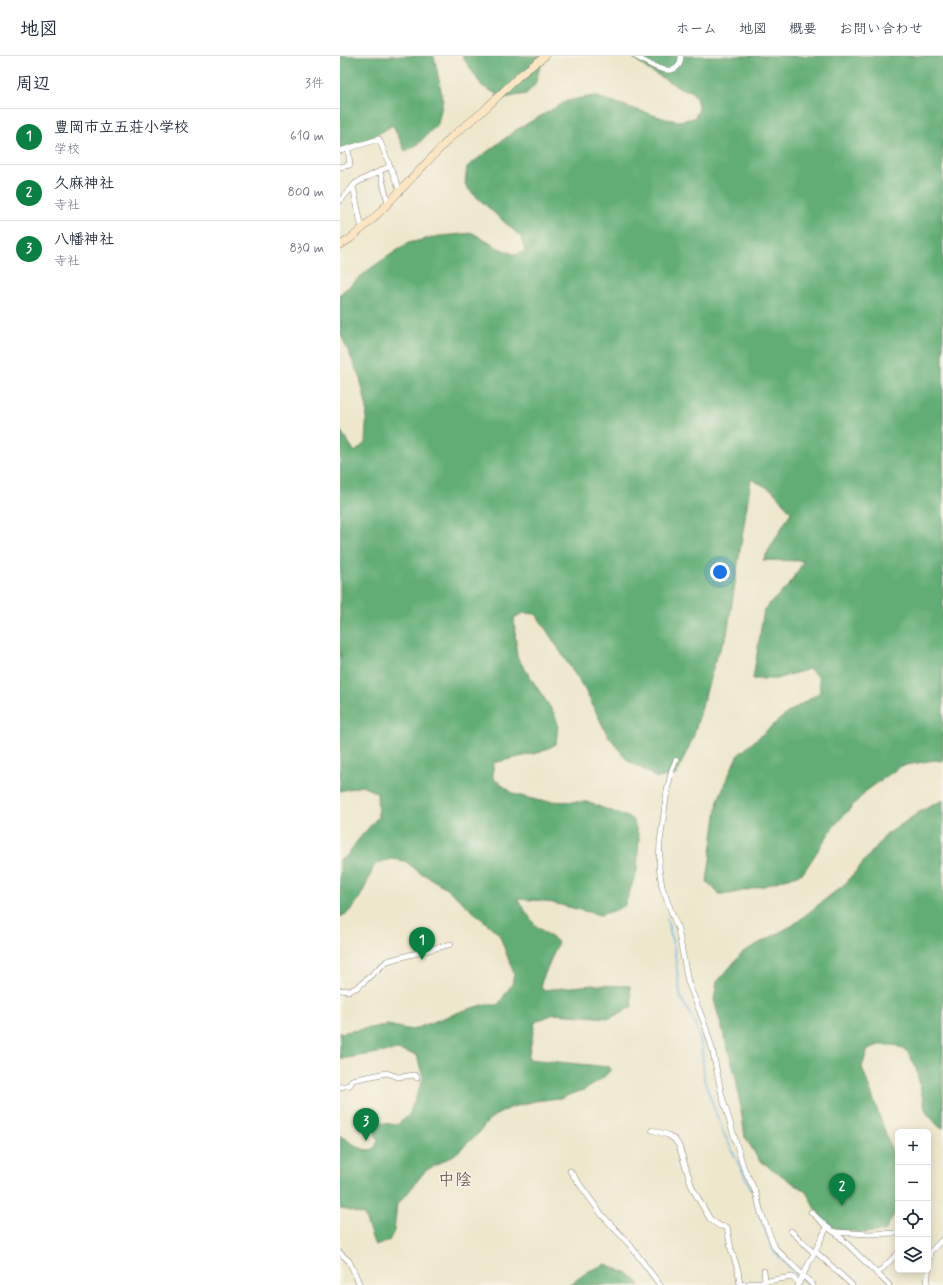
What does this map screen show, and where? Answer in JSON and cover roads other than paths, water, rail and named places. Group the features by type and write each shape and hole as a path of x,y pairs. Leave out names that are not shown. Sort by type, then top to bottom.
{"street":[{"path":"340,245 362,229 451,137 482,112 520,75 545,56"},
{"path":"635,56 662,70 677,68 681,56"},
{"path":"340,151 367,144 379,139 400,191"},
{"path":"340,168 350,165 348,149"},
{"path":"340,201 356,183 390,166"},
{"path":"380,171 388,203"},
{"path":"353,186 362,229"},
{"path":"676,760 672,769 667,791 660,842 659,867 662,887 678,929 688,982 712,1048 722,1096 743,1166 756,1193 761,1213 775,1248 813,1285"},
{"path":"340,990 349,991 358,987 388,961 451,944"},
{"path":"340,1087 350,1085 352,1080 387,1073 398,1077 415,1075 417,1078"},
{"path":"652,1130 668,1135 675,1140 679,1146 692,1187 710,1219 720,1226 727,1227 731,1249 738,1270 740,1285 761,1283 792,1277 798,1284 827,1228"},
{"path":"570,1171 602,1215 630,1245 660,1285"},
{"path":"811,1212 889,1285"},
{"path":"791,1232 852,1285"},
{"path":"834,1232 868,1234 895,1233"},
{"path":"927,1285 930,1252 943,1239"},
{"path":"340,1253 349,1261 360,1285"},
{"path":"877,1274 895,1256"},
{"path":"761,1283 764,1271"}],"waterway":[{"path":"667,919 675,953 681,998 695,1023 702,1047 704,1079 722,1130 754,1195"},
{"path":"758,1211 773,1251 808,1285"}],"place":[{"name":"豊岡市立五荘小学校","path":"422,960"},
{"name":"八幡神社","path":"366,1141"},
{"name":"久麻神社","path":"842,1206"}],"district":[{"name":"中陰","path":"455,1180"}]}
